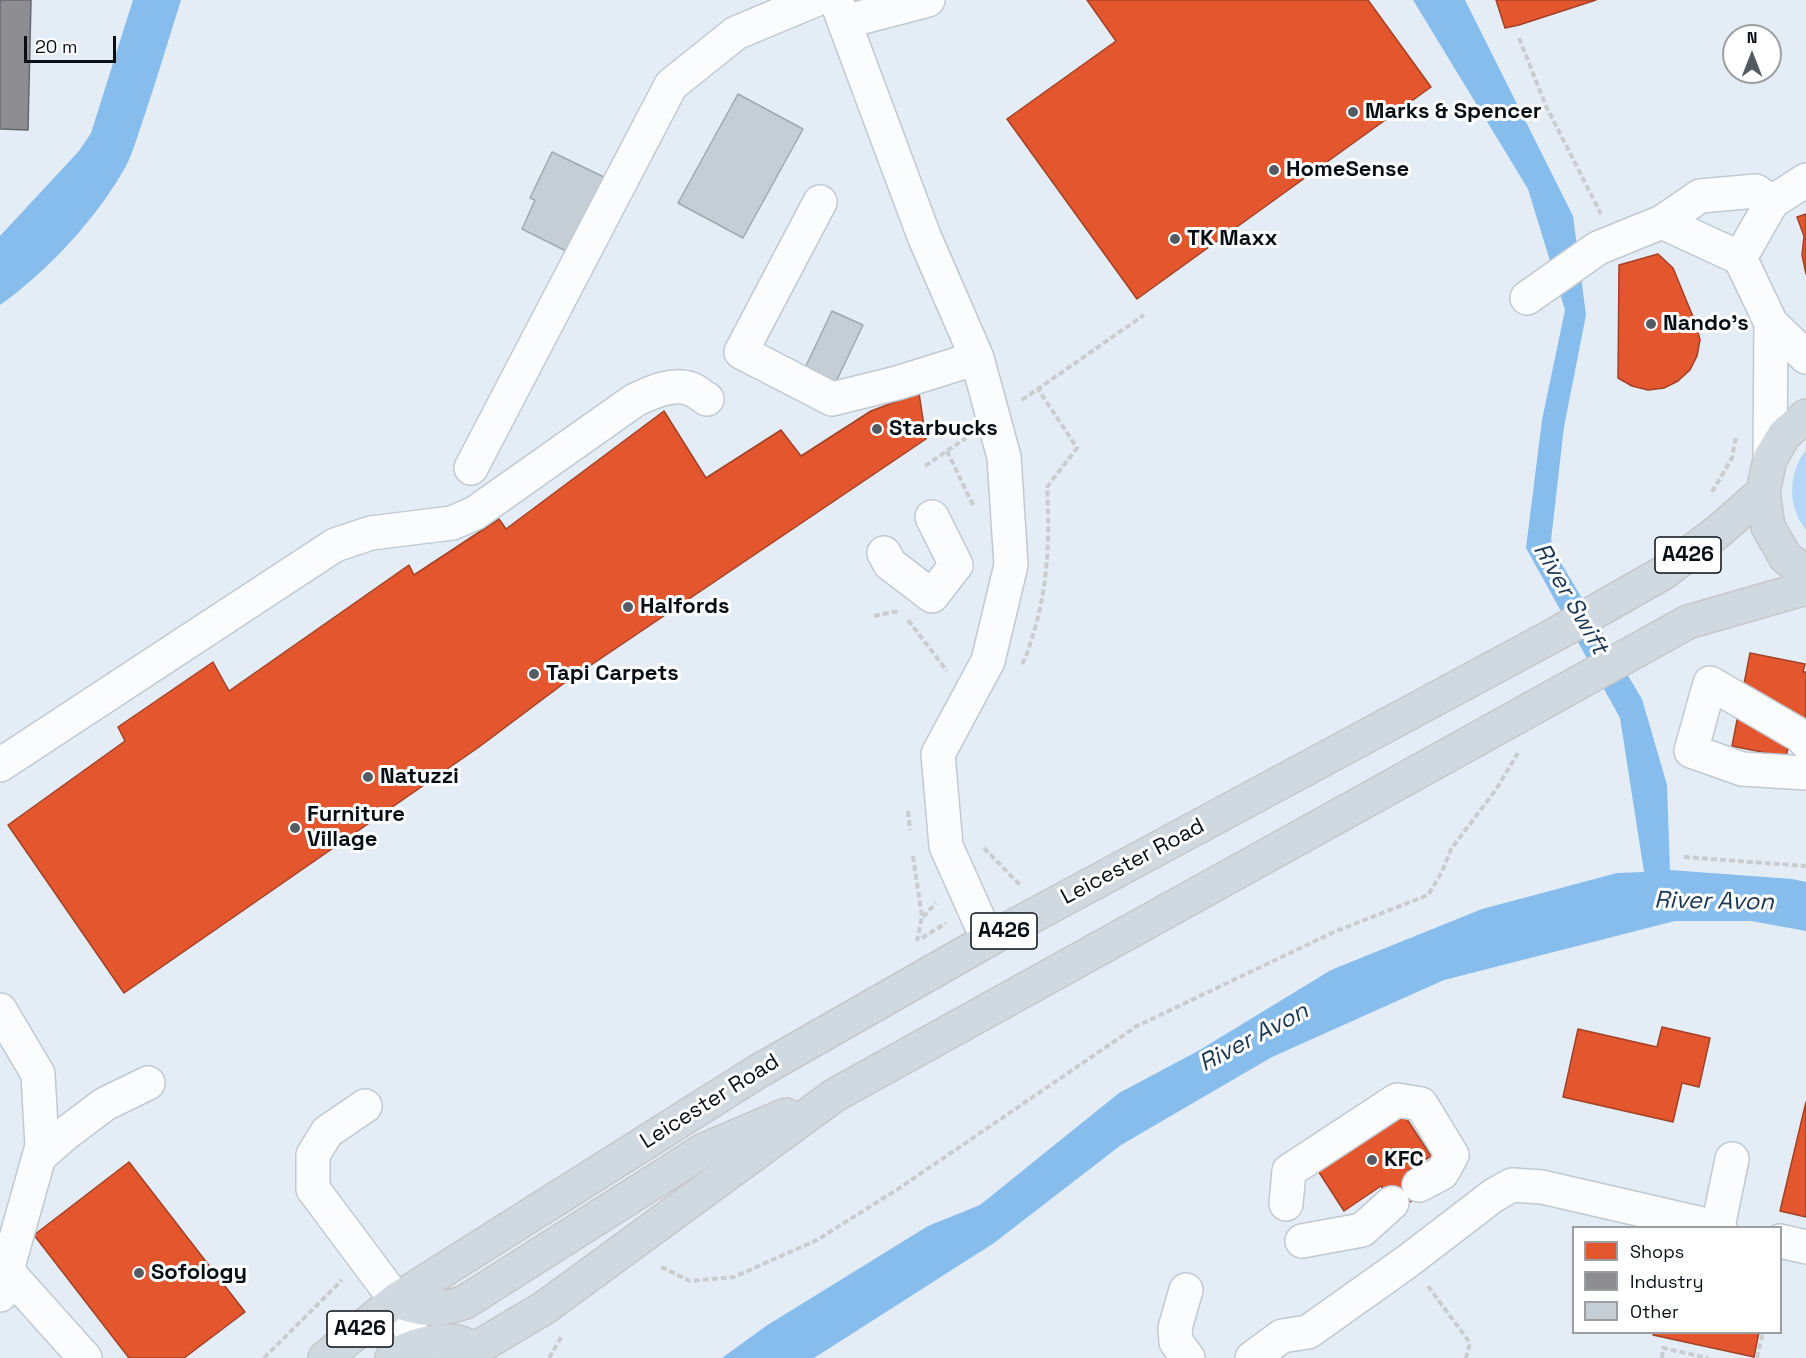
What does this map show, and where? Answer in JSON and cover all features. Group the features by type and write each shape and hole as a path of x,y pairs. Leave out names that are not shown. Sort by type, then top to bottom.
{"highway":[{"path":"1806,416 1784,435 1770,459 1763,492 1768,526 1786,558 1806,572"},
{"name":"Leicester Road","path":"325,1358 396,1300 757,1071 988,940 1604,607 1663,573 1719,531 1763,492"},
{"name":"A426","path":"473,1355 544,1308 835,1095 1688,622 1806,588"},
{"path":"396,1300 411,1307 430,1310 450,1308 465,1302 704,1149 835,1095"},
{"path":"412,1354 437,1342 458,1342 473,1355"}],"street":[{"path":"471,468 671,85 736,33 815,0"},
{"path":"928,0 840,11 924,236 977,358 1004,457 1011,565 988,661 938,754 946,846 988,940"},
{"path":"1740,258 1772,202 1806,180"},
{"path":"1538,291 1607,245 1662,222 1700,196 1756,192 1772,202"},
{"path":"820,202 741,352 832,399 897,383 977,358"},
{"path":"1662,222 1740,258 1771,323 1806,357"},
{"path":"1770,459 1771,323"},
{"path":"0,765 335,544 371,533 452,524 475,513 636,400 653,392 683,387 690,388 707,399"},
{"path":"884,553 890,564 932,596 956,565 933,517"},
{"path":"1806,742 1801,736 1710,683 1691,751 1742,769 1806,773"},
{"path":"4,1015 38,1074 42,1146 3,1283 85,1358"},
{"path":"40,1156 105,1104 148,1083"},
{"path":"1286,1204 1289,1171 1396,1100 1421,1104 1452,1155 1442,1173 1419,1185"},
{"path":"365,1106 327,1132 313,1155 313,1188 396,1300 412,1354"},
{"path":"1719,1226 1732,1159"},
{"path":"1252,1358 1282,1336 1300,1345 1494,1195 1512,1185 1542,1187 1611,1215 1710,1226"},
{"path":"1302,1241 1362,1230 1392,1203"},
{"path":"1782,1241 1806,1247"},
{"path":"1186,1290 1175,1328 1176,1342 1188,1358"}],"path":[{"path":"1519,38 1607,245"},
{"path":"925,466 1144,315"},
{"path":"1711,494 1732,458 1738,426"},
{"path":"874,616 901,611 950,674"},
{"path":"661,1266 690,1281 734,1277 817,1240 898,1189 1137,1026 1334,932 1428,895 1442,872 1451,849 1496,791 1521,748"},
{"path":"982,846 1020,885"},
{"path":"1684,856 1806,866"},
{"path":"1757,1358 1763,1334"},
{"path":"1662,1358 1663,1348 1708,1358"}],"shaded area":[{"path":"1806,450 1806,530 1795,511 1792,490 1796,469"}],"water":[{"path":"133,0 181,0 135,145 114,186 86,224 53,260 0,305 0,236 79,151 91,133"},
{"path":"1413,0 1465,0 1573,216 1586,315 1564,427 1551,540 1561,563 1642,699 1667,785 1670,870 1806,882 1806,931 1751,921 1675,921 1444,980 1272,1057 1121,1145 994,1243 814,1358 722,1358 766,1326 928,1226 980,1205 1119,1093 1198,1051 1331,970 1482,909 1617,873 1644,872 1620,718 1526,548 1542,420 1565,310 1528,189"}],"building: Shops":[{"path":"1087,0 1368,0 1431,87 1137,299 1007,119 1116,41"},
{"path":"1496,0 1596,0 1505,28"},
{"path":"1806,214 1806,274 1802,255 1804,236 1797,217"},
{"path":"1658,254 1673,268 1696,324 1700,340 1697,356 1690,370 1678,381 1664,388 1648,390 1632,386 1618,378 1619,265"},
{"path":"919,393 926,439 563,684 479,747 124,993 8,825 125,741 118,727 213,662 229,691 409,565 414,575 499,519 506,529 664,411 706,478 781,430 801,456 871,411"},
{"path":"1750,653 1805,664 1803,672 1806,672 1806,728 1793,726 1786,757 1732,746"},
{"path":"1662,1027 1710,1038 1699,1087 1682,1083 1673,1122 1563,1097 1578,1029 1657,1047"},
{"path":"1806,1102 1806,1217 1780,1211"},
{"name":"KFC","path":"1399,1107 1431,1156 1409,1170 1424,1193 1397,1210 1381,1186 1344,1211 1313,1163"},
{"name":"Sofology","path":"129,1162 245,1312 184,1358 129,1358 34,1235"},
{"path":"1653,1334 1759,1334 1754,1357"}],"building: Industry":[{"path":"0,0 31,0 28,130 0,129"}],"building: Other":[{"path":"738,94 803,129 743,238 678,203"},
{"path":"552,152 606,178 570,253 522,229 535,200 530,198"},
{"path":"832,311 863,325 835,384 804,370"}],"place":[{"name":"Marks & Spencer","path":"1353,112"},
{"name":"HomeSense","path":"1274,170"},
{"name":"TK Maxx","path":"1175,239"},
{"name":"Nando's","path":"1651,324"},
{"name":"Starbucks","path":"877,429"},
{"name":"Halfords","path":"628,607"},
{"name":"Tapi Carpets","path":"534,674"},
{"name":"Natuzzi","path":"368,777"},
{"name":"Furniture Village","path":"295,828"},
{"name":"KFC","path":"1372,1160"},
{"name":"Sofology","path":"139,1273"}],"water label":[{"name":"River Swift","path":"1570,599"},
{"name":"River Avon","path":"1714,902"},
{"name":"River Avon","path":"1254,1038"}]}
